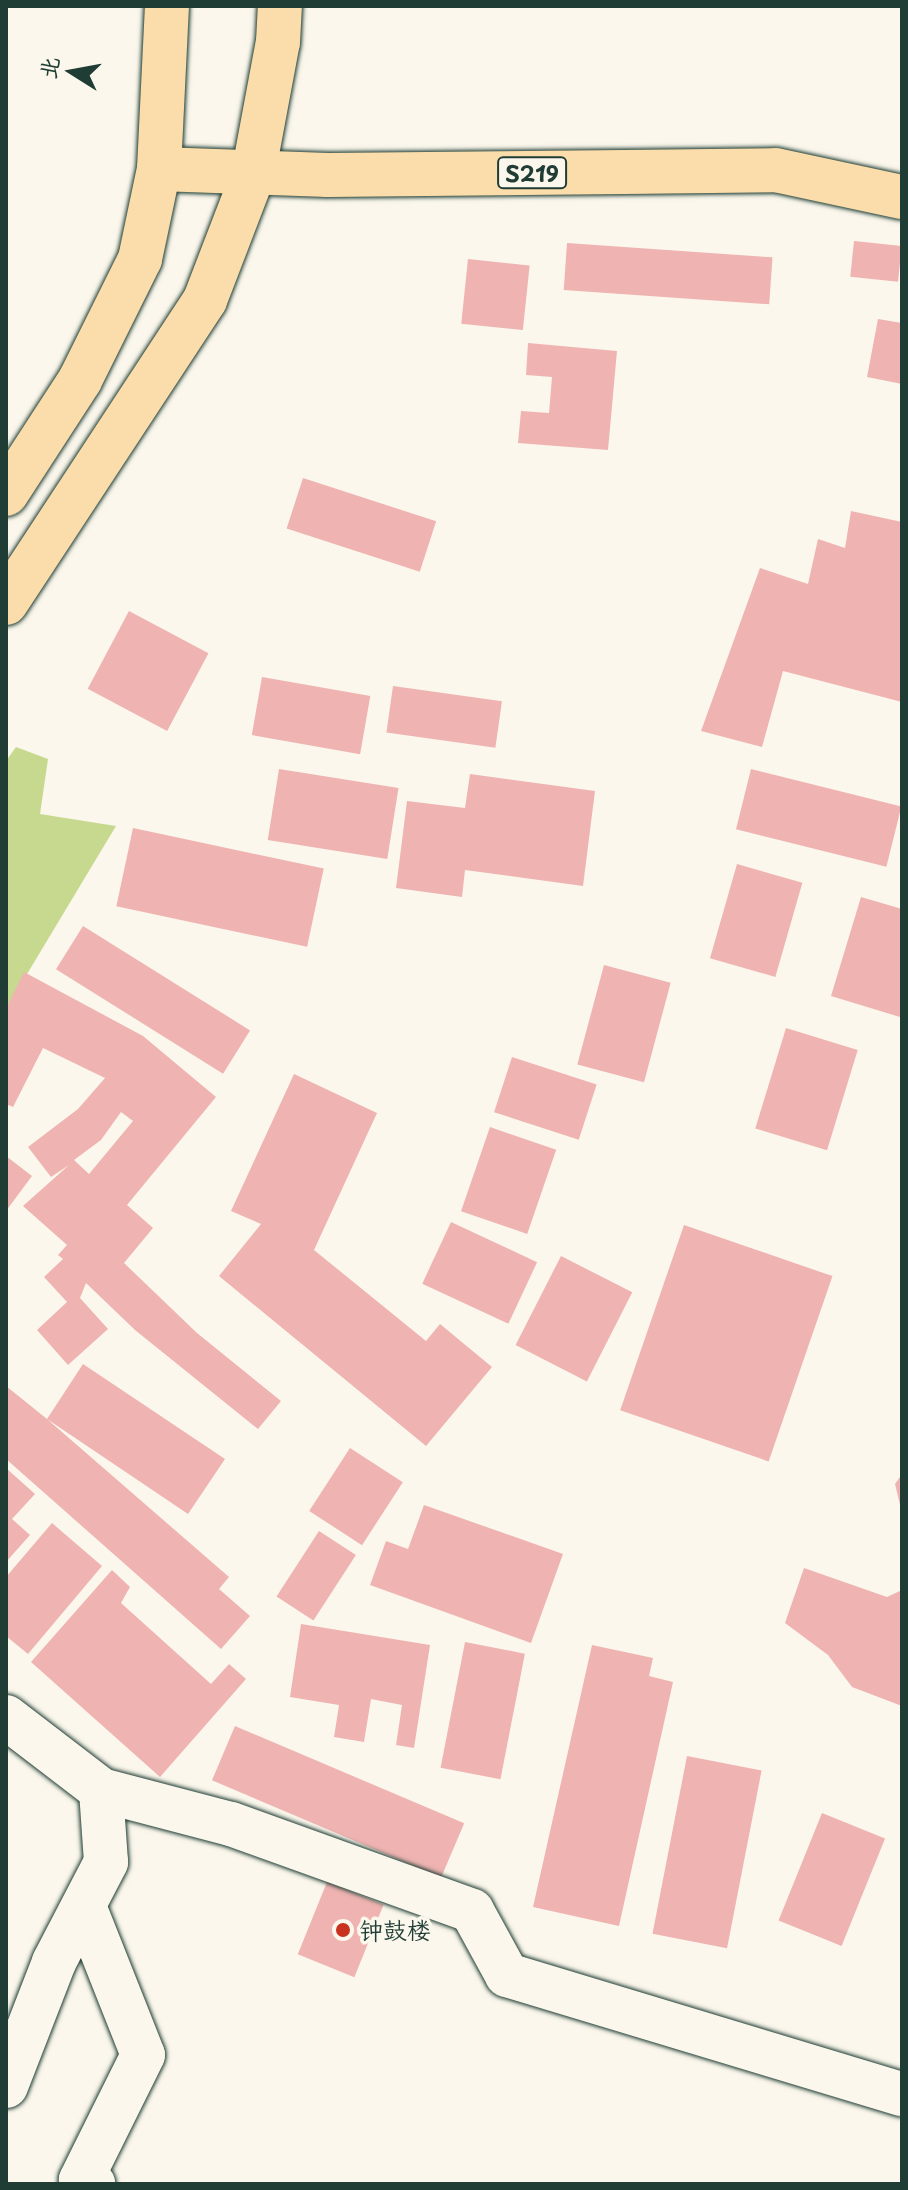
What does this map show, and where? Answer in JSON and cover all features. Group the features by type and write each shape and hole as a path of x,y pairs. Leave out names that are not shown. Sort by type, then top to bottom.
{"main road":[{"path":"6,494 80,380 140,259 159,169 167,6"},
{"path":"6,603 205,300 253,175 278,42 280,6"},
{"name":"S219","path":"159,169 253,175 776,170 902,197"}],"street":[{"path":"6,1717 101,1790 231,1824 472,1911 507,1975 902,2094"},
{"path":"6,2086 54,1962 106,1862 101,1790"},
{"path":"84,1906 143,2055 81,2180 93,2184"}],"green space":[{"path":"16,747 48,759 40,814 116,826 6,1009 6,761"}],"building":[{"path":"854,241 902,246 898,282 850,277"},
{"path":"567,243 772,257 769,304 564,290"},
{"path":"468,259 530,265 523,330 461,324"},
{"path":"878,319 902,323 902,384 867,377"},
{"path":"528,343 617,351 608,450 518,443 521,411 549,413 552,377 526,375"},
{"path":"303,478 436,521 420,572 287,528"},
{"path":"851,511 902,522 902,702 783,671 762,747 701,731 760,568 808,584 818,539 845,548"},
{"path":"129,611 208,653 167,731 88,689"},
{"path":"262,677 370,696 360,754 252,735"},
{"path":"393,686 502,701 495,748 386,733"},
{"path":"279,769 399,788 387,859 268,840"},
{"path":"751,769 901,806 886,867 736,829"},
{"path":"470,774 595,791 583,886 465,870 462,897 396,888 407,801 465,808"},
{"path":"133,828 324,869 307,947 116,906"},
{"path":"737,864 802,883 775,977 710,958"},
{"path":"861,897 902,909 900,1017 831,996"},
{"path":"83,926 250,1030 223,1074 56,969"},
{"path":"604,965 671,983 644,1082 577,1064"},
{"path":"24,972 143,1036 216,1097 127,1205 153,1228 124,1263 197,1333 281,1401 258,1429 135,1330 86,1283 80,1298 108,1329 68,1365 37,1330 67,1302 44,1277 63,1259 58,1255 67,1245 23,1206 69,1165 51,1177 28,1147 78,1109 105,1078 43,1048 13,1107 6,1104 6,1009","holes":["121,1112 133,1121 89,1174 74,1160 101,1140"]},
{"path":"786,1028 858,1050 827,1150 755,1128"},
{"path":"512,1057 597,1085 579,1140 494,1112"},
{"path":"294,1074 377,1113 314,1250 426,1341 440,1324 492,1367 426,1446 219,1276 261,1224 231,1211"},
{"path":"490,1127 556,1150 527,1234 461,1211"},
{"path":"6,1156 32,1176 6,1211"},
{"path":"451,1222 537,1262 508,1324 422,1284"},
{"path":"684,1225 832,1276 769,1461 620,1410"},
{"path":"561,1256 632,1292 587,1381 516,1345"},
{"path":"83,1364 225,1459 188,1514 47,1419"},
{"path":"6,1386 229,1577 219,1589 250,1616 221,1649 6,1459"},
{"path":"350,1448 403,1482 362,1545 309,1511"},
{"path":"6,1468 35,1494 12,1519 30,1535 6,1562"},
{"path":"902,1474 902,1513 895,1484"},
{"path":"424,1505 563,1554 531,1643 370,1585 386,1541 408,1549"},
{"path":"52,1523 102,1566 28,1654 6,1636 6,1577"},
{"path":"319,1531 356,1555 313,1620 277,1596"},
{"path":"804,1568 887,1597 902,1590 902,1706 852,1687 828,1655 785,1623"},
{"path":"112,1570 130,1587 121,1603 211,1684 229,1664 246,1679 160,1777 31,1662"},
{"path":"301,1624 430,1645 414,1748 396,1745 402,1705 371,1699 364,1742 334,1737 339,1705 290,1697"},
{"path":"465,1642 525,1654 500,1779 441,1768"},
{"path":"592,1645 653,1658 649,1676 673,1682 619,1926 533,1907"},
{"path":"235,1726 464,1823 441,1878 212,1780"},
{"path":"687,1756 762,1771 727,1948 652,1934"},
{"path":"822,1813 885,1838 842,1946 779,1921"},
{"name":"钟鼓楼","path":"327,1882 384,1905 354,1977 298,1954"}],"place":[{"name":"钟鼓楼","path":"343,1930"}]}
